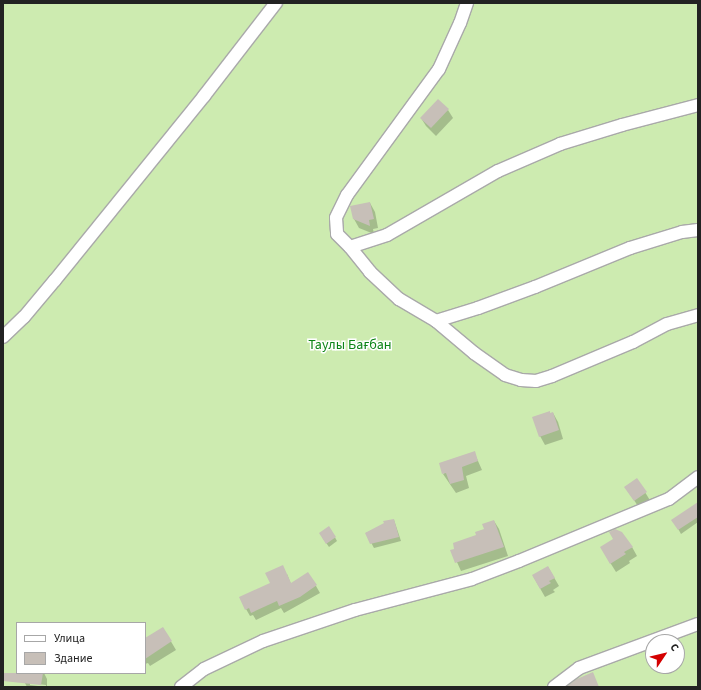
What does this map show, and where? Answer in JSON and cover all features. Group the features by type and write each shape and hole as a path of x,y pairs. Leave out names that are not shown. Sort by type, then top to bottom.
{"street":[{"path":"3,337 24,317 88,240 276,3"},
{"path":"467,3 460,23 439,69 347,195 336,218 337,234 350,247 370,272 399,299 436,322 474,353 505,375 521,380 536,381 633,342 667,324 698,315"},
{"path":"350,247 387,235 498,171 560,144 622,125 698,105"},
{"path":"436,322 528,290 630,248 682,232 698,230"},
{"path":"181,687 204,669 263,642 355,610 472,579 669,499 698,477"},
{"path":"554,687 579,668 698,624"}],"green space":[{"name":"Таулы Бағбан","path":"3,3 698,3 698,687 3,687"}],"building":[{"path":"438,99 449,109 431,128 420,118"},
{"path":"370,202 374,219 369,220 370,226 353,219 350,206"},
{"path":"550,411 550,413 553,412 559,430 539,437 532,417"},
{"path":"475,451 478,461 462,467 464,480 450,484 446,473 442,474 439,463"},
{"path":"637,478 647,492 634,501 624,487"},
{"path":"698,502 698,517 678,530 671,520"},
{"path":"394,519 399,537 370,544 365,533 384,523 383,521"},
{"path":"494,520 504,547 455,563 450,550 454,549 453,543 476,535 475,532 484,529 482,524"},
{"path":"329,526 336,537 326,544 319,533"},
{"path":"615,529 622,532 633,547 624,552 626,554 610,564 600,547 613,539 609,532"},
{"path":"283,565 291,583 308,572 317,585 300,597 279,606 277,601 251,613 249,608 245,610 239,597 270,583 265,573"},
{"path":"548,566 555,578 549,581 551,583 540,589 532,575"},
{"path":"163,627 172,641 146,658 146,637"},
{"path":"593,672 599,687 566,687 577,679"},
{"path":"3,673 43,674 41,685 3,681"}]}
